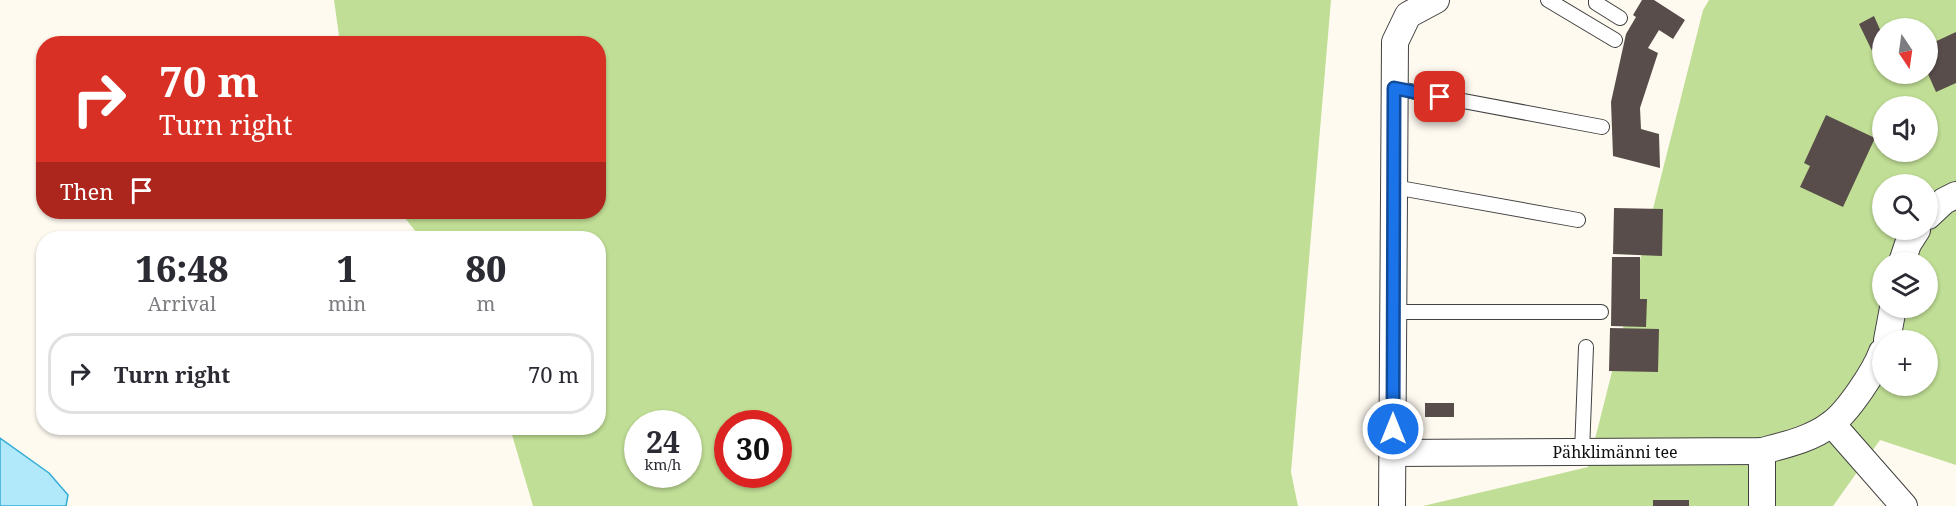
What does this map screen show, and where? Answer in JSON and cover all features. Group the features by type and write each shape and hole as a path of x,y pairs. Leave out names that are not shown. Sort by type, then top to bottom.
{"street":[{"path":"1392,506 1395,42 1408,15 1436,0"},
{"path":"1938,207 1956,195"},
{"name":"Pähklimänni tee","path":"1393,453 1762,452 1802,440 1832,424 1859,393 1872,373"},
{"path":"1832,424 1904,506"},
{"path":"1762,452 1762,506"}],"lane":[{"path":"1548,0 1615,40"},
{"path":"1596,0 1596,3 1620,18"},
{"path":"1394,88 1602,127"},
{"path":"1394,187 1578,220"},
{"path":"1393,312 1601,312"},
{"path":"1582,452 1586,347"}],"green space":[{"path":"334,0 1331,0 1291,472 1298,506 533,506 512,435 606,435 606,231 415,231 406,219 606,219 606,36 339,36"},
{"path":"1709,0 1956,0 1956,465 1880,440 1833,506 1423,506 1588,467 1703,10"}],"water":[{"path":"0,438 49,473 68,495 66,506 0,506"}],"building":[{"path":"1642,0 1654,0 1685,20 1673,39 1659,30 1648,48 1658,53 1640,108 1641,129 1659,134 1660,168 1613,156 1611,102 1626,34 1636,17 1633,15"},
{"path":"1874,16 1875,18 1872,18 1872,51 1859,24"},
{"path":"1956,32 1956,83 1936,92 1932,84 1938,84 1938,40"},
{"path":"1826,115 1872,137 1872,144 1843,207 1800,187 1810,166 1804,163"},
{"path":"1614,208 1663,209 1662,256 1613,254"},
{"path":"1612,257 1640,257 1640,299 1647,299 1646,327 1611,326"},
{"path":"1610,328 1659,329 1658,372 1609,371"},
{"path":"1425,403 1454,403 1454,417 1425,417"},
{"path":"1653,500 1689,500 1689,506 1653,506"}],"route":[{"path":"1393,429 1394,88 1440,97"}]}
